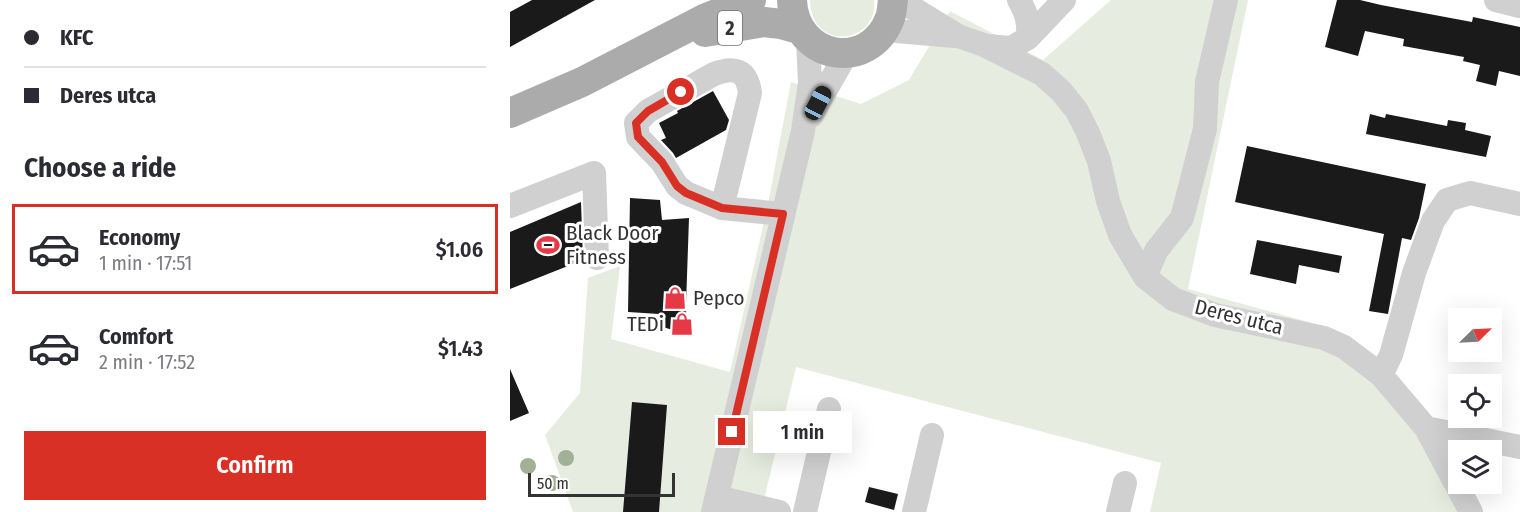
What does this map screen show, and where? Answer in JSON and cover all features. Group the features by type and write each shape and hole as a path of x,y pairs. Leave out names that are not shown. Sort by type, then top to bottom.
{"main road":[{"name":"2","path":"510,113 582,82 704,19 751,0"},
{"path":"792,0 792,12 803,34"},
{"path":"846,54 861,50 875,42 885,30 891,16 893,0"},
{"name":"2","path":"661,42 718,29 764,22 781,24 803,34 831,52 846,54"}],"street":[{"path":"903,0 958,36"},
{"path":"1018,0 1026,14 1029,26 1028,38"},
{"path":"1145,277 1156,251 1182,218 1205,129 1207,82 1226,0"},
{"path":"1496,0 1520,6"},
{"path":"984,45 1011,48 1028,38 1057,5"},
{"path":"885,30 958,36"},
{"path":"779,512 715,504 803,131 810,83 803,34"},
{"name":"Deres utca","path":"958,36 984,45 1042,74 1061,91 1077,111 1099,161 1108,201 1120,235 1145,277 1173,299 1215,315 1324,339 1344,348 1381,375 1426,428 1471,512"},
{"path":"803,131 846,54"},
{"path":"722,208 750,93 748,81 743,74 734,70 714,74 648,111 636,123 638,137 662,162 677,186 686,193 722,208 783,214"},
{"path":"511,201 594,173 597,258"},
{"path":"1381,375 1391,355 1414,273 1433,221 1447,200 1470,193 1520,204"},
{"path":"805,512 829,409"},
{"path":"1426,428 1520,447"},
{"path":"914,512 932,435"},
{"path":"1118,512 1125,483"}],"shaded area":[{"path":"810,0 874,0 873,15 866,26 856,33 844,36 832,35 821,29 813,17"},
{"path":"1111,0 1248,0 1188,289 1330,328 1386,362 1448,443 1448,494 1467,494 1482,512 1150,512 1161,463 796,367 761,512 573,512 545,435 580,393 588,278 620,266 611,339 730,372 768,204 791,82 861,104 909,80 950,11 1043,60"}],"building":[{"path":"532,0 595,0 510,47 510,12"},
{"path":"1337,0 1360,0 1472,22 1473,17 1520,27 1520,76 1499,71 1496,86 1476,81 1480,65 1463,61 1464,57 1403,46 1404,39 1365,31 1358,56 1325,47"},
{"path":"713,91 729,120 726,130 676,158 661,140 666,138 659,123"},
{"path":"1370,114 1385,118 1386,114 1447,126 1448,120 1466,123 1465,130 1491,136 1486,157 1366,134"},
{"path":"1247,146 1426,184 1419,218 1411,240 1402,238 1388,314 1369,311 1384,234 1235,202"},
{"path":"630,198 660,200 662,220 689,218 685,334 657,325 659,314 628,312"},
{"name":"Black Door Fitness","path":"581,202 583,260 510,289 510,232"},
{"path":"1257,240 1342,256 1339,273 1299,265 1296,284 1250,274"},
{"path":"510,369 529,413 510,421"},
{"path":"632,402 667,405 659,512 623,512"},
{"path":"869,487 898,494 894,510 865,502"}],"place":[{"name":"Black Door Fitness","path":"548,245"},
{"name":"Pepco","path":"675,298"},
{"name":"TEDi","path":"682,324"}],"route":[{"path":"681,92 648,111 636,123 638,137 662,162 677,186 686,193 722,208 783,214 732,432"}]}
